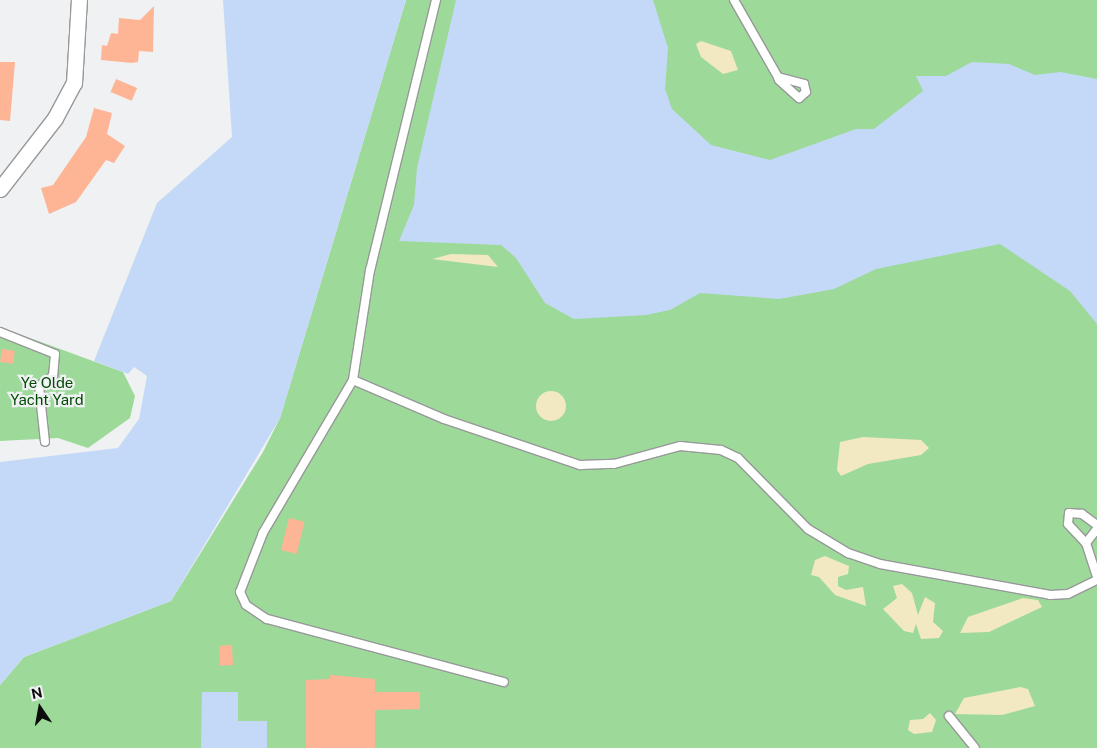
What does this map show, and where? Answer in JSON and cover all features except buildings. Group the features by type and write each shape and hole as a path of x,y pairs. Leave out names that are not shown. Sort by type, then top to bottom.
{"street":[{"path":"0,189 55,118 74,83 79,0"}],"lane":[{"path":"436,0 370,270 353,380 263,533 240,592 246,605 267,619 504,682"},
{"path":"734,0 778,76 804,84 806,92 799,98 779,80"},
{"path":"0,332 55,354 53,376 39,386 45,442"},
{"path":"353,380 444,419 580,465 614,464 680,446 722,450 738,458 808,529 848,553 880,564 1050,595 1068,594 1097,580"},
{"path":"1097,525 1082,514 1069,513 1068,524 1086,543 1097,576"},
{"path":"1086,543 1097,529"},
{"path":"950,716 975,748"}],"green space":[{"path":"406,0 1097,0 1097,748 0,748 0,685 24,657 171,601 263,452 280,418"},
{"name":"Ye Olde Yacht Yard","path":"0,327 123,372 135,396 130,418 88,448 58,438 0,441"}],"sand":[{"path":"701,41 731,51 738,70 723,74 701,57 696,44"},
{"path":"451,254 488,255 498,267 432,259"},
{"path":"551,391 561,396 566,406 561,416 551,421 541,416 536,406 541,396"},
{"path":"863,437 921,440 929,448 921,455 868,464 841,476 837,470 840,442"},
{"path":"825,556 849,566 848,574 838,577 838,586 846,590 863,587 866,606 835,595 819,577 811,575 815,560"},
{"path":"902,584 912,593 918,615 925,597 935,603 933,622 943,631 939,638 921,639 916,624 913,633 904,631 883,609 897,598 893,586"},
{"path":"1023,598 1038,600 1042,607 989,632 960,633 968,617"},
{"path":"1020,687 1028,689 1035,706 1002,715 955,714 964,698"},
{"path":"930,713 936,720 932,732 914,734 908,730 910,720 923,719"}],"water":[{"path":"223,0 406,0 280,418 171,601 24,657 0,685 0,462 118,448 139,419 147,376 134,367 128,374 94,361 157,203 232,137"},
{"path":"456,0 653,0 668,48 665,89 672,109 711,145 770,160 856,129 874,129 923,91 916,76 946,76 972,62 1009,64 1035,75 1060,72 1097,79 1097,324 1070,291 1000,244 876,269 834,289 779,299 700,293 670,310 646,315 574,319 545,303 516,258 501,245 399,241 414,205 417,168"},
{"path":"202,692 238,692 238,721 267,721 267,748 201,748"}]}
